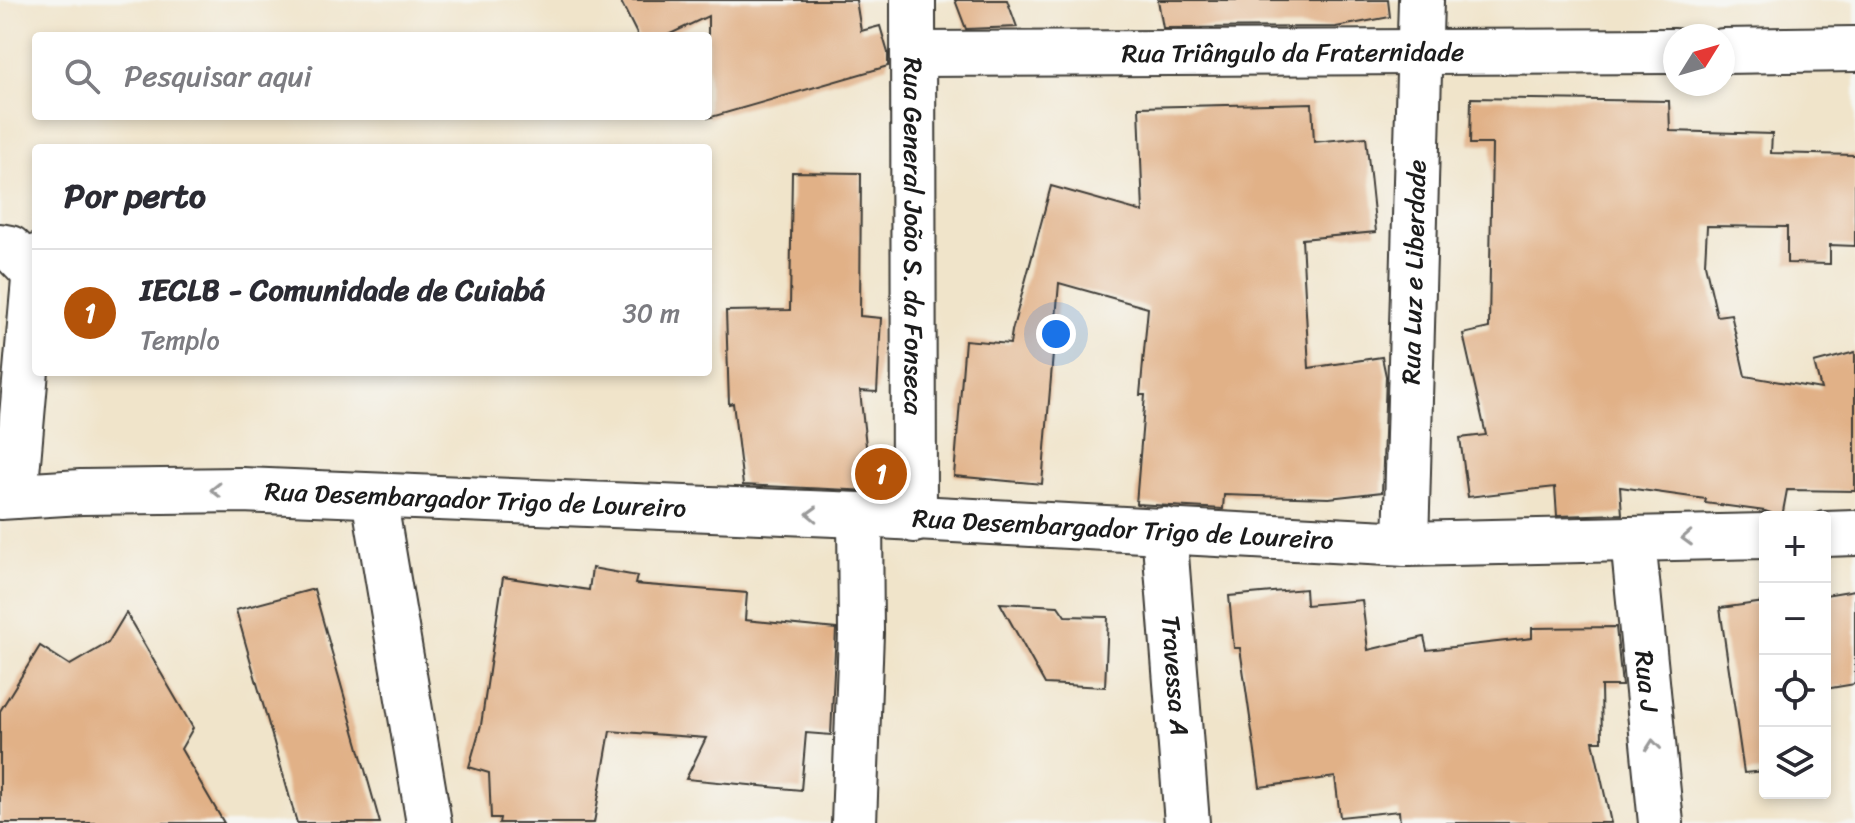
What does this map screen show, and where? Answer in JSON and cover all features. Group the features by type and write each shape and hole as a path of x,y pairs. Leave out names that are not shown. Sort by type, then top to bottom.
{"street":[{"name":"Rua General João S. da Fonseca","path":"913,0 914,520"},
{"name":"Rua Luz e Liberdade","path":"1406,544 1421,0"},
{"path":"1735,51 1855,49"},
{"name":"Rua Triângulo da Fraternidade","path":"913,54 1663,51"},
{"path":"0,246 10,248 32,263"},
{"path":"7,497 32,290"},
{"name":"Rua Desembargador Trigo de Loureiro","path":"7,497 81,492 242,490 860,515 1406,544 1759,536"},
{"path":"374,497 429,823"},
{"path":"854,823 861,633 860,515"},
{"name":"Travessa A","path":"1164,530 1187,823"},
{"path":"1831,534 1855,533"},
{"name":"Rua J","path":"1633,540 1661,823"}],"building":[{"path":"620,0 856,0 861,31 880,26 888,53 888,66 712,117 712,32 708,32 708,16 674,32 636,32"},
{"path":"955,0 1007,0 1017,27 966,29"},
{"path":"1158,0 1388,0 1390,17 1336,27 1163,28"},
{"path":"1471,98 1669,101 1670,131 1772,134 1771,153 1855,155 1855,246 1830,245 1830,264 1787,263 1787,227 1707,226 1705,264 1717,316 1731,314 1745,376 1821,389 1814,363 1855,352 1855,491 1787,490 1783,511 1765,511 1620,487 1622,514 1557,516 1555,487 1468,497 1460,438 1486,435 1463,334 1489,328 1492,144 1470,144"},
{"path":"1312,103 1314,142 1366,137 1376,232 1302,239 1309,368 1382,357 1386,376 1382,492 1329,498 1224,495 1223,509 1136,504 1145,395 1140,395 1148,308 1059,283 1042,484 954,476 965,340 1010,344 1051,186 1143,212 1139,107"},
{"path":"792,172 861,173 860,316 881,318 877,392 860,391 871,491 743,485 733,403 729,404 726,311 790,310"},
{"path":"592,568 637,576 635,584 747,593 745,620 836,629 831,735 806,733 801,790 686,779 706,738 610,731 594,823 499,823 500,818 491,818 489,773 469,767 481,725 503,577 589,590"},
{"path":"314,589 380,823 297,823 236,610"},
{"path":"1305,589 1306,605 1362,600 1368,650 1424,637 1427,650 1532,638 1532,628 1616,627 1622,686 1601,686 1602,741 1593,741 1611,823 1400,823 1399,811 1340,817 1335,777 1260,787 1240,648 1234,648 1229,596"},
{"path":"1855,590 1855,684 1831,688 1831,655 1831,594"},
{"path":"1000,603 1058,606 1065,616 1108,617 1105,687 1045,684"},
{"path":"1759,603 1759,772 1744,773 1720,608"},
{"path":"126,613 193,728 181,749 224,823 0,823 0,711 40,646 70,665 108,643"}],"place":[{"name":"IECLB - Comunidade de Cuiabá","path":"881,474"}]}
